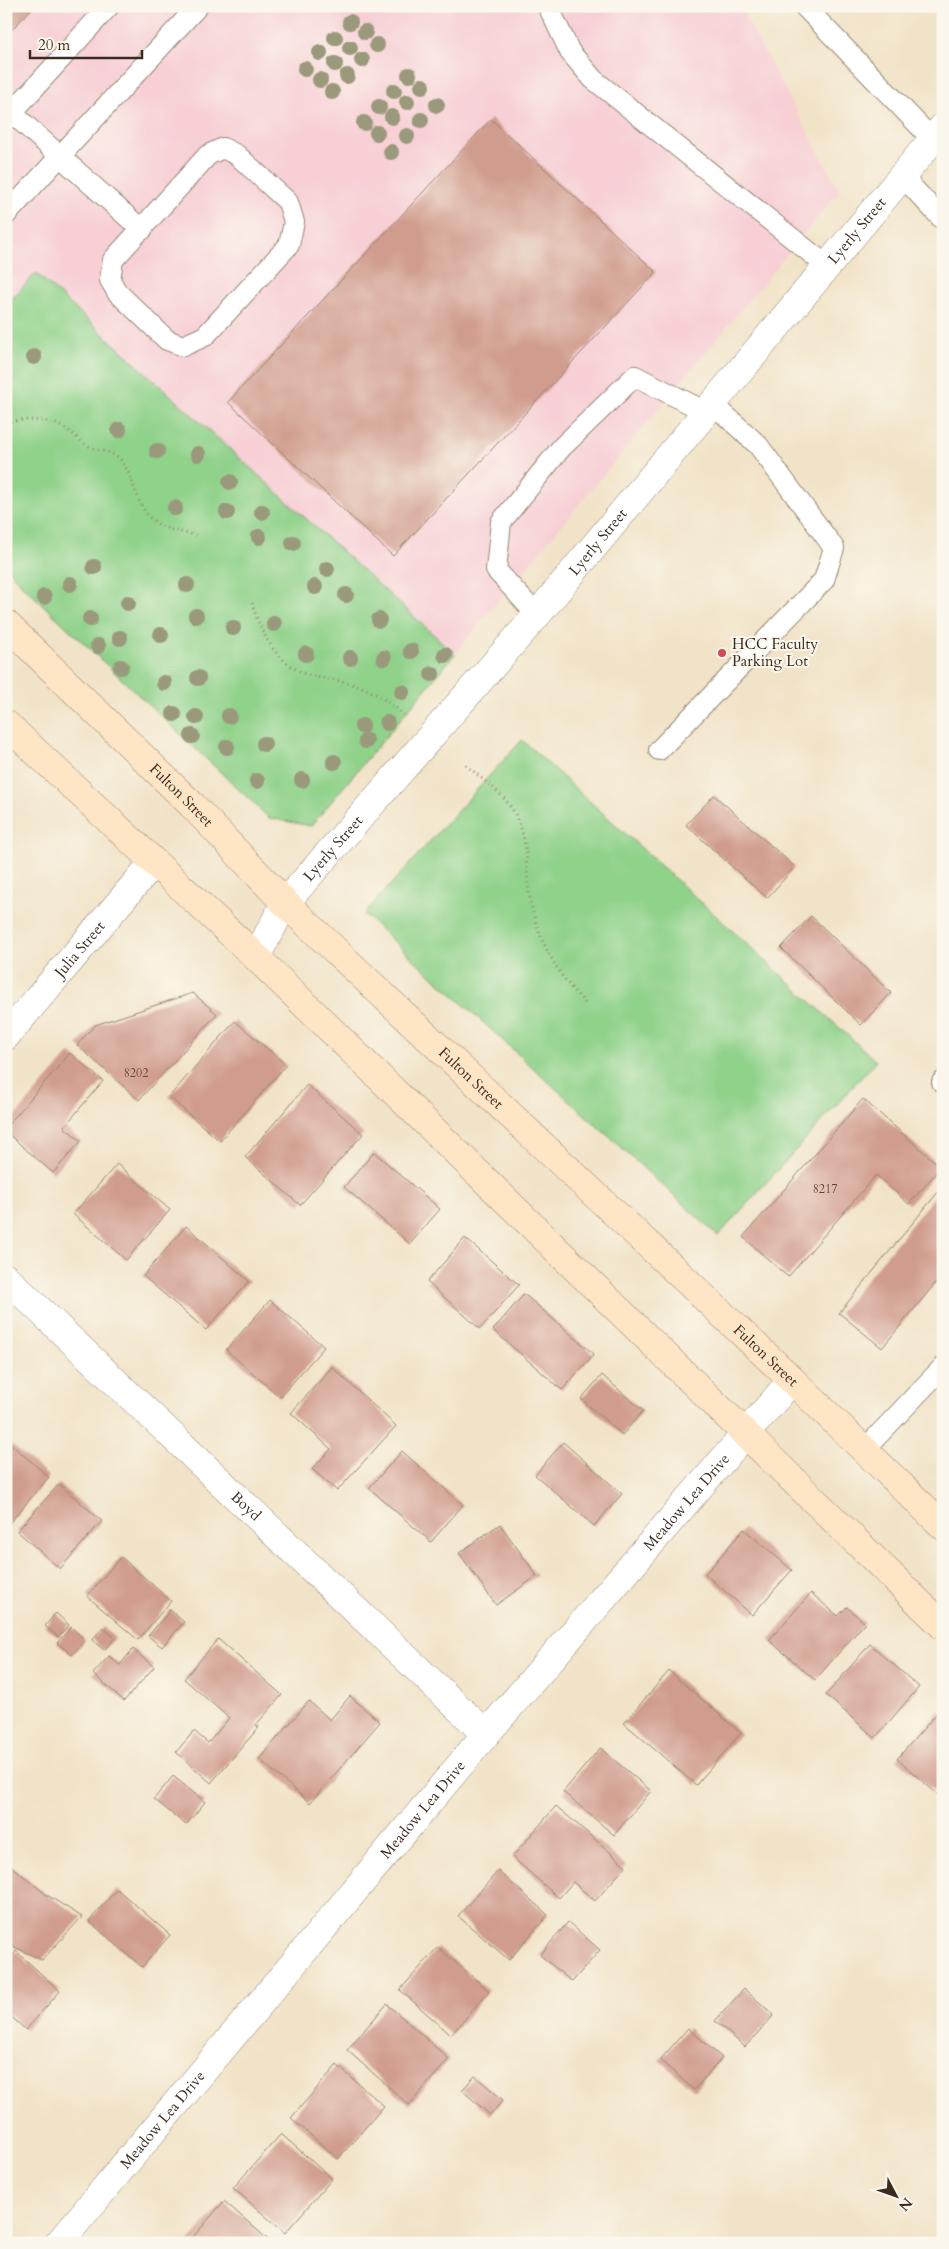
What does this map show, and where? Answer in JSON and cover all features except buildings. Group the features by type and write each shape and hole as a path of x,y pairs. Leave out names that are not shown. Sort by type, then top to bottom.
{"main road":[{"name":"Fulton Street","path":"6,624 192,805 285,903 792,1380 943,1526"},
{"path":"6,724 256,957 943,1626"}],"street":[{"name":"Lyerly Street","path":"256,957 285,903 537,615 938,133"},
{"name":"Julia Street","path":"6,1036 153,863"},
{"name":"Boyd","path":"6,1278 486,1734"},
{"name":"Meadow Lea Drive","path":"59,2243 486,1734 792,1380"}],"lane":[{"path":"109,6 9,116 60,155 142,230"},
{"path":"6,215 198,6"},
{"path":"548,6 570,52 592,79 827,266"},
{"path":"804,6 938,133"},
{"path":"223,148 237,155 288,202 294,222 289,245 205,336 183,346 167,340 117,292 110,280 113,260 142,230 208,155 223,148"},
{"path":"902,176 943,220"},
{"path":"537,615 496,570 501,522 561,448 635,376 709,408 758,445 834,548 824,580 659,750"},
{"path":"864,1450 943,1367"}],"path":[{"path":"6,421 29,420 50,422 64,427 90,447 111,453 120,459 130,475 141,508 151,520 169,530 200,536"},
{"path":"252,603 259,628 276,654 293,668 312,676 346,681 365,688 407,717"},
{"path":"466,765 498,791 518,819 528,851 530,899 545,950 570,988 587,1005"}],"shaded area":[{"path":"6,6 739,6 840,191 311,826 269,818 22,585 6,566"}],"green space":[{"path":"36,273 455,654 311,826 269,818 22,585 6,566 6,305"},
{"path":"522,740 876,1061 718,1236 364,914"}],"place":[{"name":"HCC Faculty Parking Lot","path":"722,653"}]}
